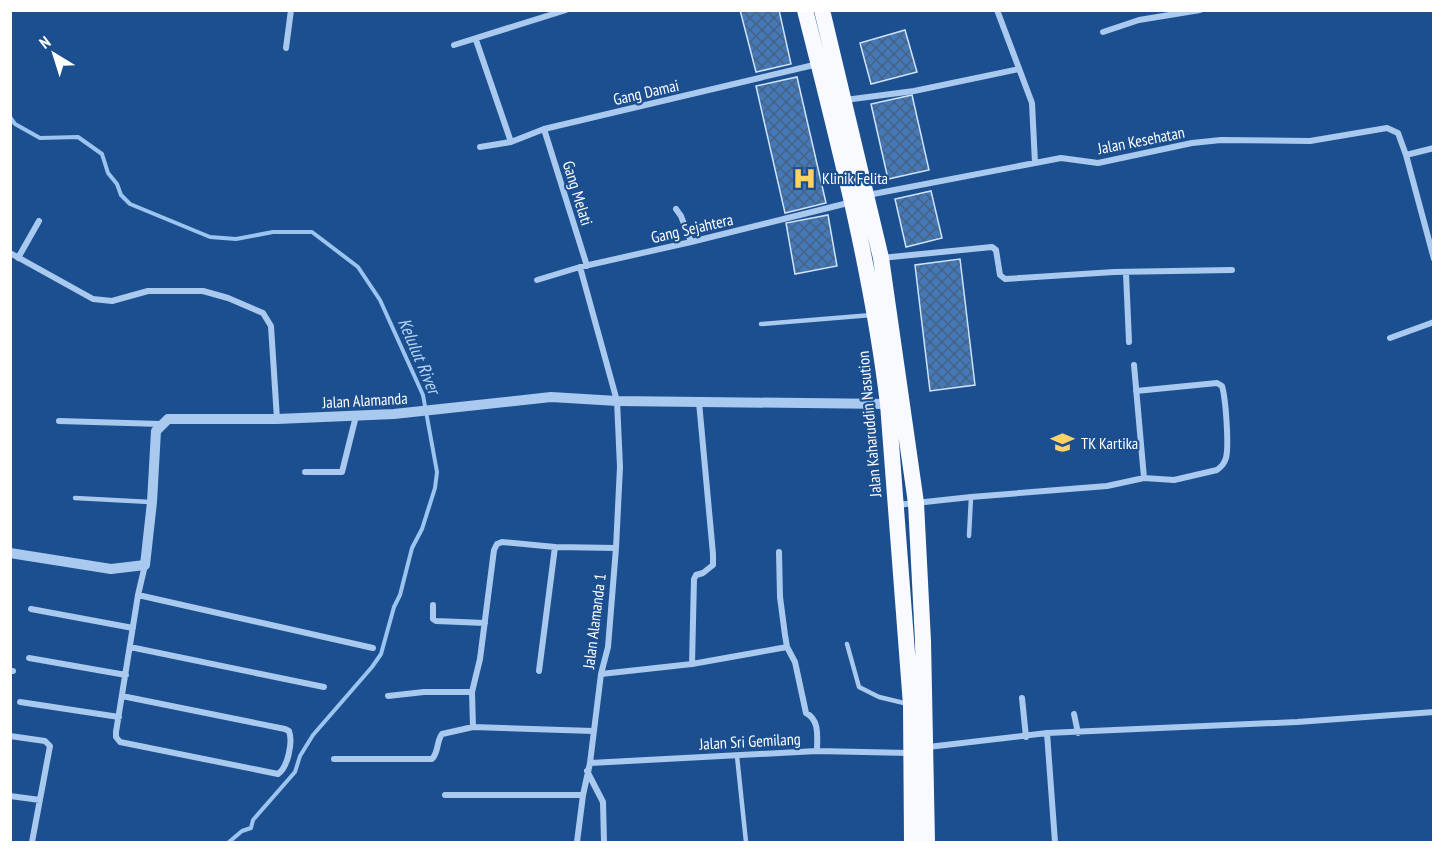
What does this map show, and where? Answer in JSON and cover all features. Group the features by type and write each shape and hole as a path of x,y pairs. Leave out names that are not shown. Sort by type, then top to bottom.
{"highway":[{"name":"Jalan Kaharuddin Nasution","path":"805,10 860,199 881,258 916,503 923,641 912,843"},
{"name":"Jalan Kaharuddin Nasution","path":"822,10 843,100 860,199 888,404 911,705 927,843"}],"street":[{"path":"286,48 291,10"},
{"path":"454,45 566,10"},
{"path":"997,10 1032,103 1035,163"},
{"path":"1103,32 1139,20 1200,10"},
{"path":"476,40 511,142"},
{"name":"Gang Damai","path":"480,147 511,142 544,129 819,64"},
{"path":"843,100 914,91 1019,69"},
{"name":"Jalan Kesehatan","path":"860,199 1061,158 1098,163 1192,143 1221,140 1310,141 1387,128 1398,133 1406,155 1434,259"},
{"name":"Gang Melati","path":"544,129 583,267 617,401"},
{"path":"1406,155 1434,148"},
{"name":"Gang Sejahtera","path":"537,280 860,199"},
{"path":"676,209 692,242"},
{"path":"18,258 39,221"},
{"path":"881,258 992,247 996,250 1000,275 1005,279 1232,270"},
{"path":"10,254 100,301 112,301 148,291 203,291 228,298 263,313 271,326 277,419"},
{"path":"1126,273 1129,342"},
{"path":"1390,338 1434,322"},
{"path":"1134,365 1144,478"},
{"path":"894,505 1107,486 1144,478 1174,480 1220,468 1227,455 1222,386 1217,383 1136,391"},
{"name":"Jalan Alamanda","path":"161,424 168,419 356,416 551,397 617,401 888,404"},
{"name":"Jalan Alamanda 1","path":"577,843 601,674 608,647 620,467 617,401"},
{"path":"692,664 694,579 696,575 703,573 712,565 713,554 699,402"},
{"path":"305,472 342,472 356,416"},
{"path":"58,421 161,424"},
{"path":"122,696 285,729 291,736 285,768 278,774 120,742 116,737 122,696 126,675 138,595 145,565 152,502 156,431 161,424"},
{"path":"473,727 472,692 480,659 494,550 497,544 502,542 555,547 616,548"},
{"path":"539,671 555,547"},
{"path":"779,552 780,597 787,647 795,662 806,713 812,716 817,726 817,751"},
{"path":"10,553 111,569 145,565"},
{"path":"138,595 373,648"},
{"path":"433,605 433,619 436,621 485,623"},
{"path":"31,609 133,628"},
{"path":"130,647 324,687"},
{"path":"601,674 692,664 787,647"},
{"path":"29,658 126,675"},
{"path":"388,696 424,692 472,692"},
{"path":"1022,698 1026,737"},
{"path":"20,702 119,717"},
{"name":"Jalan Sri Gemilang","path":"590,763 817,751 918,750 1047,733 1297,722 1434,712"},
{"path":"1074,714 1078,733"},
{"path":"334,759 432,759 436,754 438,740 442,734 473,727 593,731"},
{"path":"1047,733 1054,843"},
{"path":"10,736 45,741 50,746 32,843"},
{"path":"587,771 603,802 604,843"},
{"path":"445,795 583,795"},
{"path":"10,796 40,800"}],"lane":[{"path":"761,324 876,315"},
{"path":"969,536 971,497"},
{"path":"75,498 152,502"},
{"path":"847,644 859,687 879,697 911,705"},
{"path":"737,756 746,843"}],"building":[{"path":"740,10 779,10 791,64 756,72"},
{"path":"905,30 917,72 871,84 860,43"},
{"path":"797,77 826,203 785,213 756,86"},
{"path":"912,95 929,170 888,179 871,104"},
{"path":"931,191 942,238 906,247 895,199"},
{"path":"828,215 837,266 795,274 786,223"},
{"path":"960,259 975,385 930,391 915,265"}],"waterway":[{"name":"Kelulut River","path":"10,117 15,124 40,138 78,137 102,154 108,173 117,184 121,195 130,204 210,237 236,239 273,232 312,232 358,267 380,300 423,395 437,472 435,488 422,529 412,548 381,654 313,735 300,756 295,772 253,820 251,828 242,831 229,842"}],"place":[{"name":"Klinik Felita","path":"804,178"},
{"name":"TK Kartika","path":"1063,443"}]}
